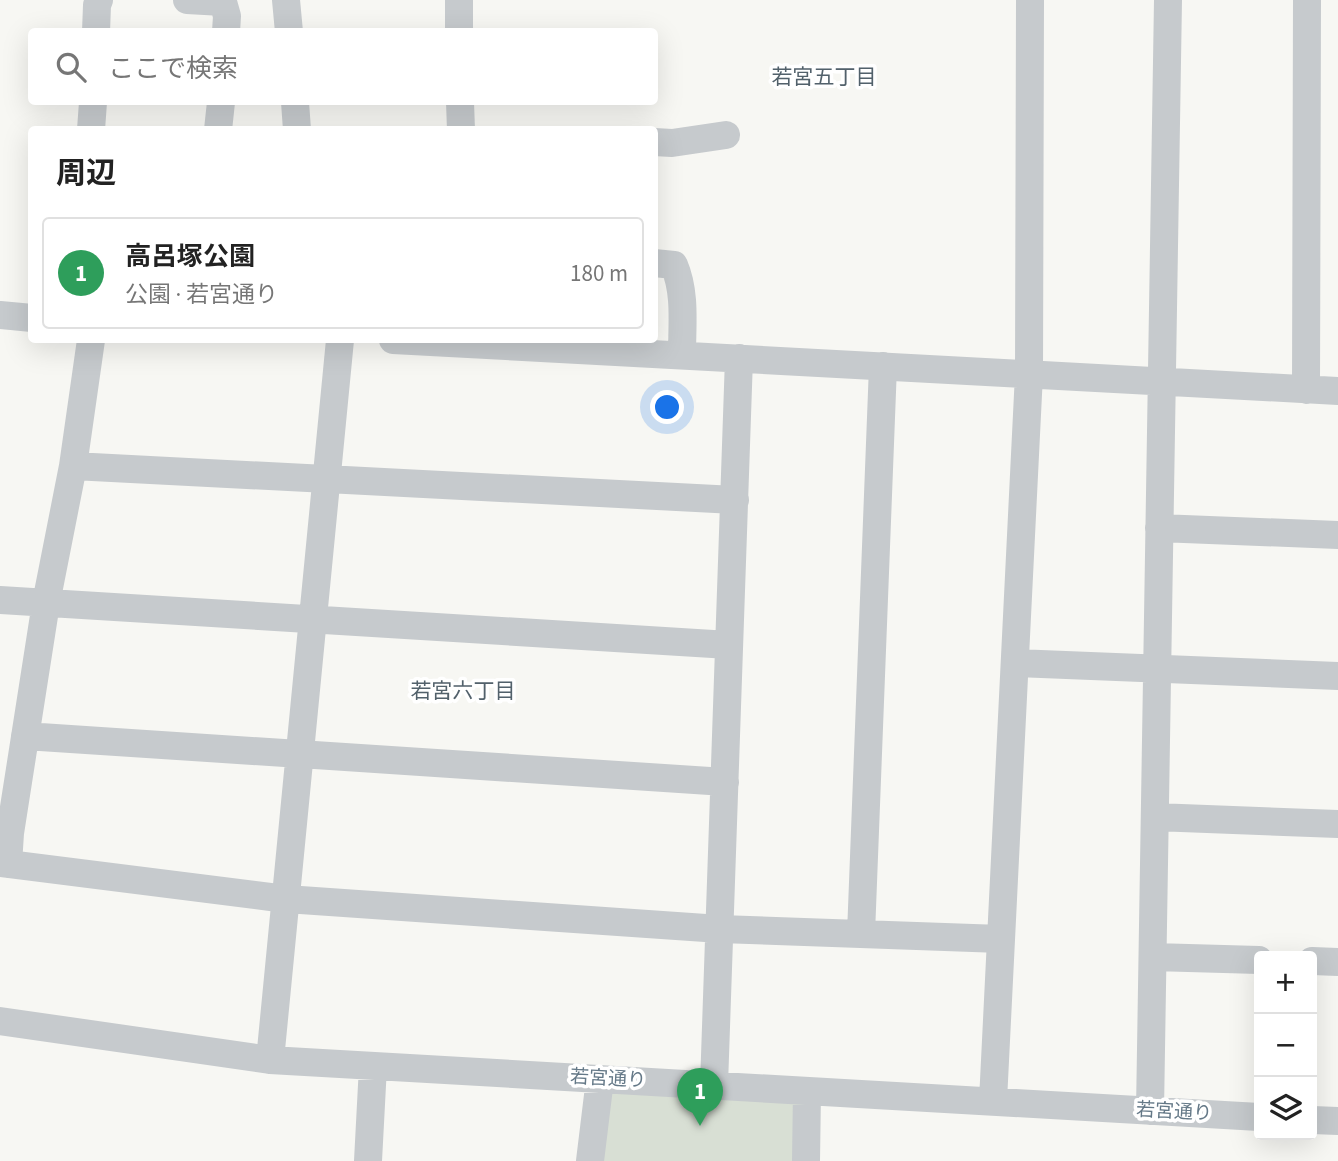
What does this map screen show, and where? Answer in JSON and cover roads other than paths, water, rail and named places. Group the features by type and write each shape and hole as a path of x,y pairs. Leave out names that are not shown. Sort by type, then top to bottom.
{"street":[{"path":"96,28 99,0"},
{"path":"187,0 223,2 227,16 226,28"},
{"path":"286,0 289,28"},
{"path":"459,0 459,28"},
{"path":"993,1101 1029,374 1030,0"},
{"path":"1150,1111 1168,0"},
{"path":"1306,390 1307,0"},
{"path":"92,126 93,105"},
{"path":"218,126 221,105"},
{"path":"295,105 297,126"},
{"path":"460,105 461,126"},
{"path":"658,142 672,143 726,135"},
{"path":"658,263 674,265 679,278 682,355"},
{"path":"0,315 28,318"},
{"path":"91,343 4,864 286,899 720,929 1001,939"},
{"path":"270,1060 340,343"},
{"path":"451,343 1338,391"},
{"path":"714,1085 739,358"},
{"path":"861,934 883,366"},
{"path":"72,466 734,500"},
{"path":"1160,528 1338,535"},
{"path":"0,600 729,645"},
{"path":"1015,663 1338,676"},
{"path":"25,736 725,782"},
{"path":"1155,817 1338,824"},
{"path":"1153,957 1254,960"},
{"path":"1317,961 1338,962"},
{"name":"若宮通り","path":"0,1021 270,1060 1254,1117"},
{"path":"368,1161 373,1066"},
{"path":"590,1161 600,1079"},
{"path":"806,1161 807,1091"},
{"path":"1317,1120 1338,1121"}],"place":[{"name":"高呂塚公園","path":"700,1126"}],"district":[{"name":"若宮五丁目","path":"824,77"},
{"name":"若宮六丁目","path":"463,691"}]}
